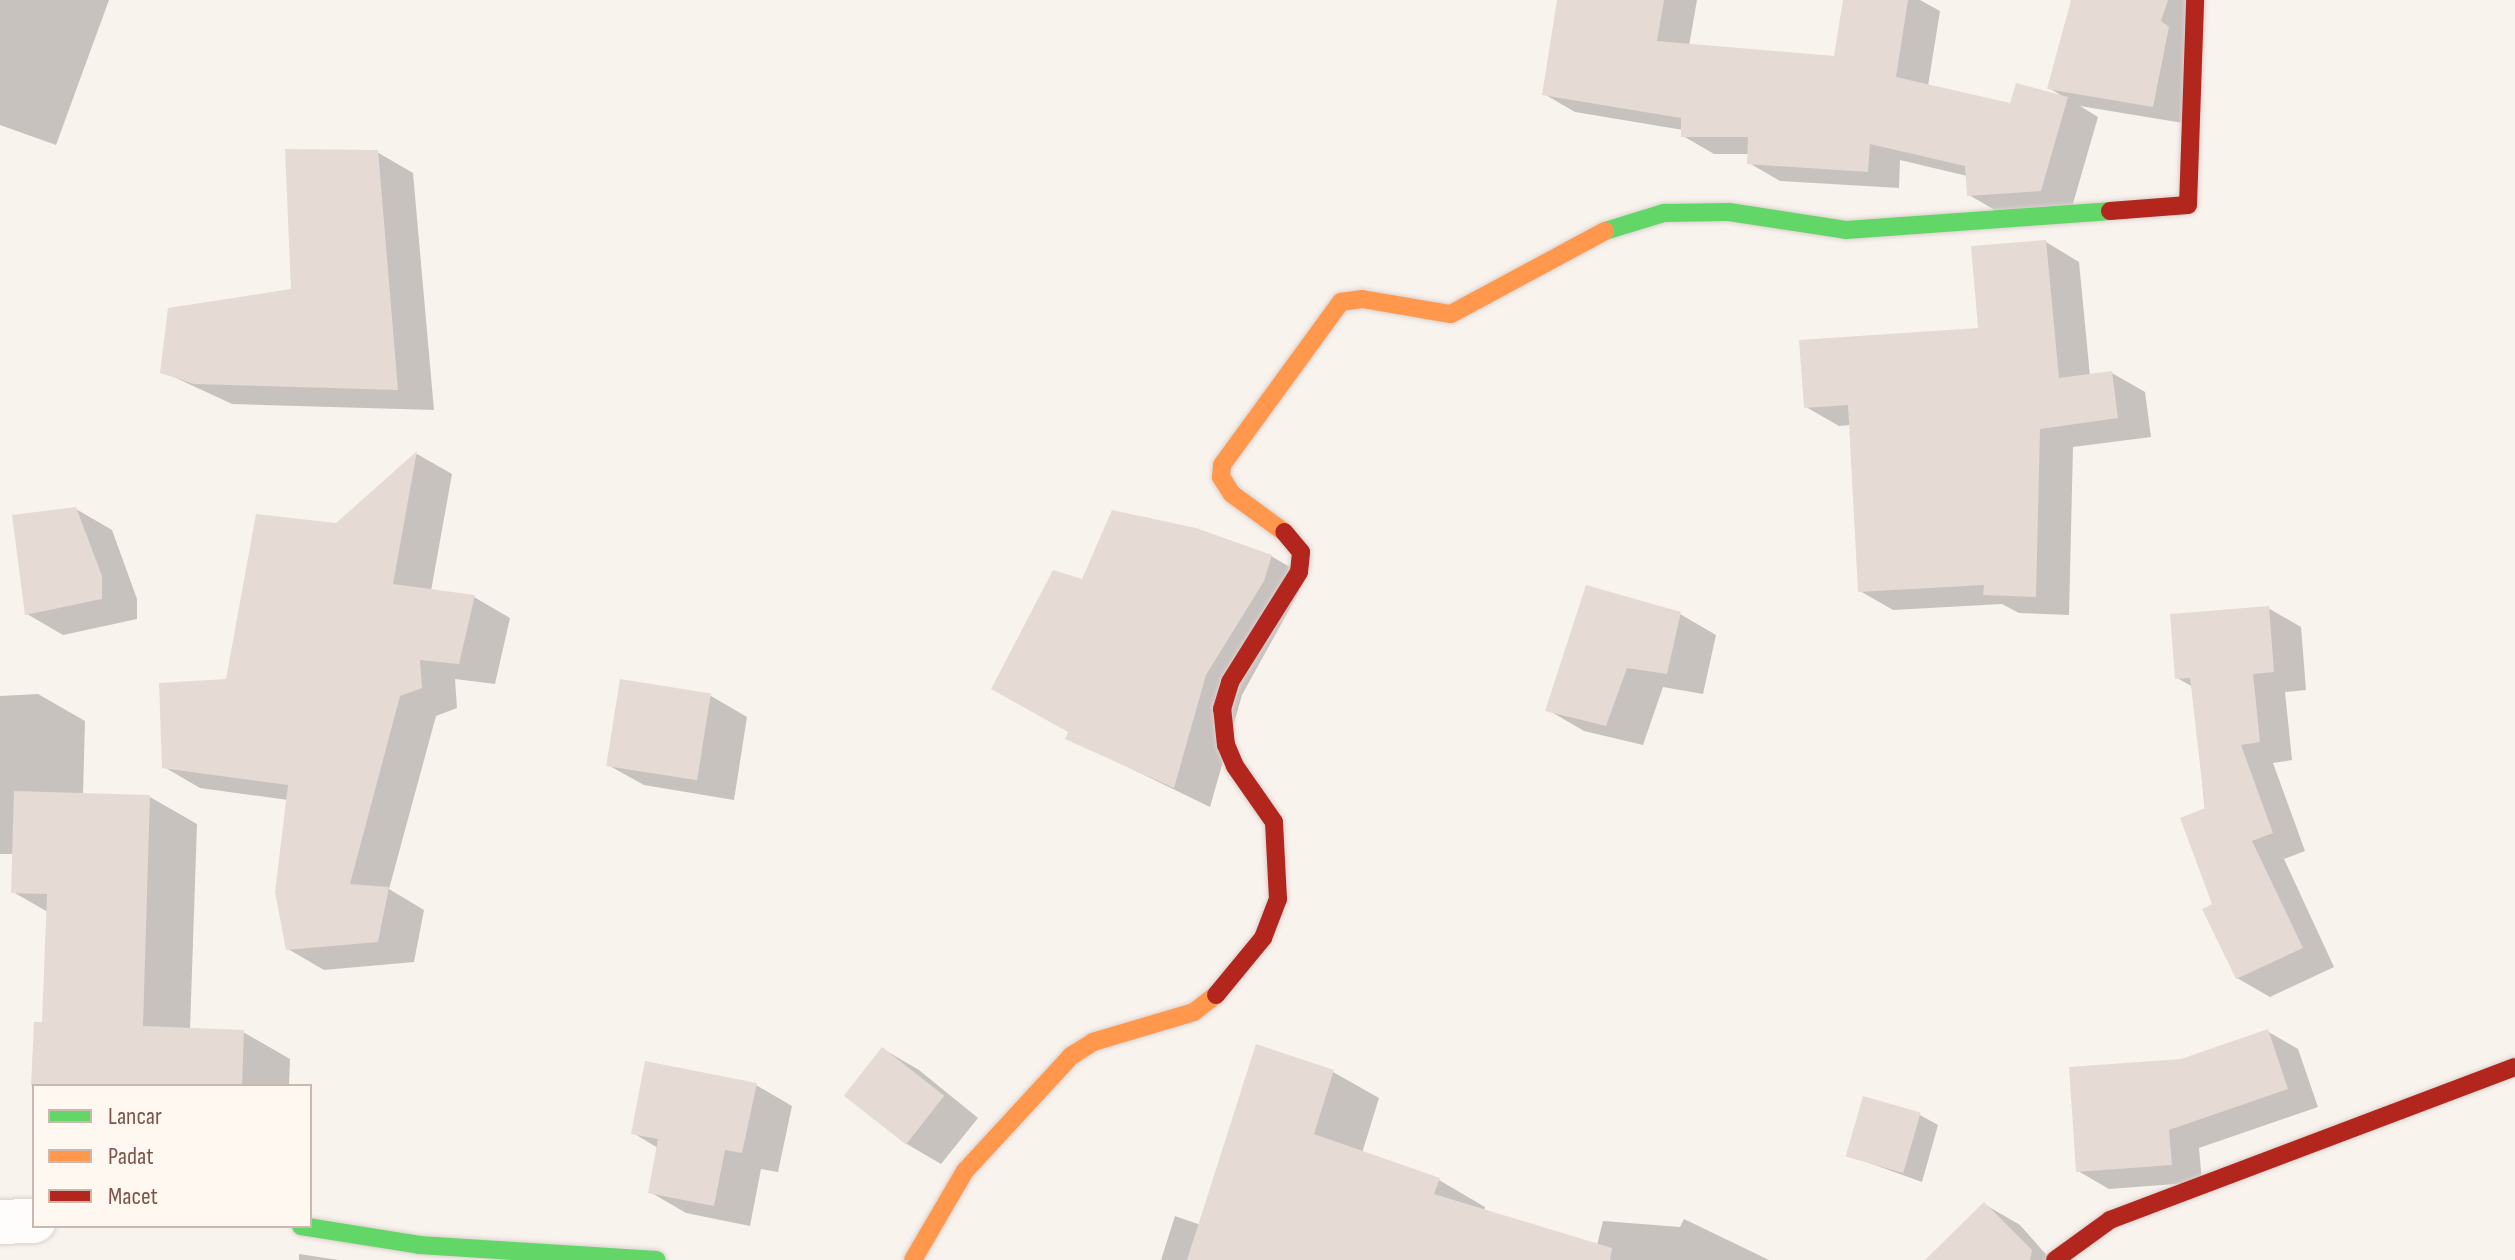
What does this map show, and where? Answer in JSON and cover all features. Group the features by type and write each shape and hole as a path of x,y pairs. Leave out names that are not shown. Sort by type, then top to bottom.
{"street":[{"path":"913,1260 965,1171 1071,1056 1093,1042 1194,1012 1226,987 1263,938 1278,899 1274,822 1235,766 1226,745 1222,709 1230,682 1299,572 1301,552 1289,535 1232,494 1221,477 1222,465 1341,302 1362,299 1451,314 1608,229 1664,213 1729,212 1846,230 2188,205 2195,0"},
{"path":"2055,1260 2110,1220 2515,1067"},
{"path":"0,1222 32,1221"},
{"path":"312,1228 419,1245 657,1260"}],"building":[{"path":"1557,0 1664,0 1657,41 1834,56 1843,0 1908,0 1896,77 2010,103 2016,83 2068,97 2041,191 1967,196 1965,166 1870,144 1868,172 1747,164 1748,137 1681,137 1681,118 1542,95"},
{"path":"2071,0 2168,0 2161,21 2169,27 2153,107 2047,89"},
{"path":"285,149 378,150 398,390 194,384 160,373 168,308 291,289"},
{"path":"2046,240 2059,378 2112,371 2118,418 2040,429 2036,597 1983,595 1984,585 1858,592 1848,405 1804,408 1799,340 1978,328 1971,246"},
{"path":"417,451 393,584 475,595 459,664 420,660 422,688 400,696 350,884 389,887 378,942 286,950 275,892 288,785 162,768 159,683 226,679 256,514 336,523"},
{"path":"76,507 102,576 102,599 25,615 12,515"},
{"path":"1112,510 1196,528 1272,555 1264,581 1206,675 1174,788 1065,739 1068,732 991,689 1053,570 1082,579"},
{"path":"1586,585 1681,612 1667,674 1627,668 1606,726 1545,711"},
{"path":"2269,606 2274,672 2253,674 2260,742 2241,745 2273,833 2252,841 2303,948 2236,979 2202,909 2212,904 2180,818 2205,808 2190,678 2175,679 2170,614"},
{"path":"620,679 711,693 697,780 606,766"},
{"path":"14,791 150,795 143,1026 244,1030 242,1084 31,1086 34,1022 42,1022 47,894 11,893"},
{"path":"2268,1029 2288,1089 2169,1130 2172,1165 2076,1172 2069,1067 2181,1059"},
{"path":"1256,1044 1334,1070 1314,1134 1440,1178 1434,1194 1612,1248 1610,1260 1187,1260"},
{"path":"882,1047 944,1096 906,1144 844,1096"},
{"path":"645,1061 757,1083 742,1153 725,1150 714,1206 648,1193 658,1139 631,1134"},
{"path":"1863,1096 1921,1113 1903,1173 1846,1157"},
{"path":"1984,1202 2032,1250 2030,1260 1925,1260"}],"traffic: fast":[{"path":"1605,231 1664,213 1729,212 1846,230 2110,211"},
{"path":"312,1228 419,1245 657,1260"}],"traffic: slow":[{"path":"1284,532 1232,494 1221,477 1222,465 1341,302 1362,299 1451,314 1605,231"},
{"path":"913,1260 965,1171 1071,1056 1093,1042 1194,1012 1216,995"}],"traffic: jam":[{"path":"2110,211 2188,205 2195,0"},
{"path":"1216,995 1263,938 1278,899 1274,822 1235,766 1226,745 1222,709 1230,682 1299,572 1301,552 1284,532"},
{"path":"2055,1260 2110,1220 2515,1067"}]}
